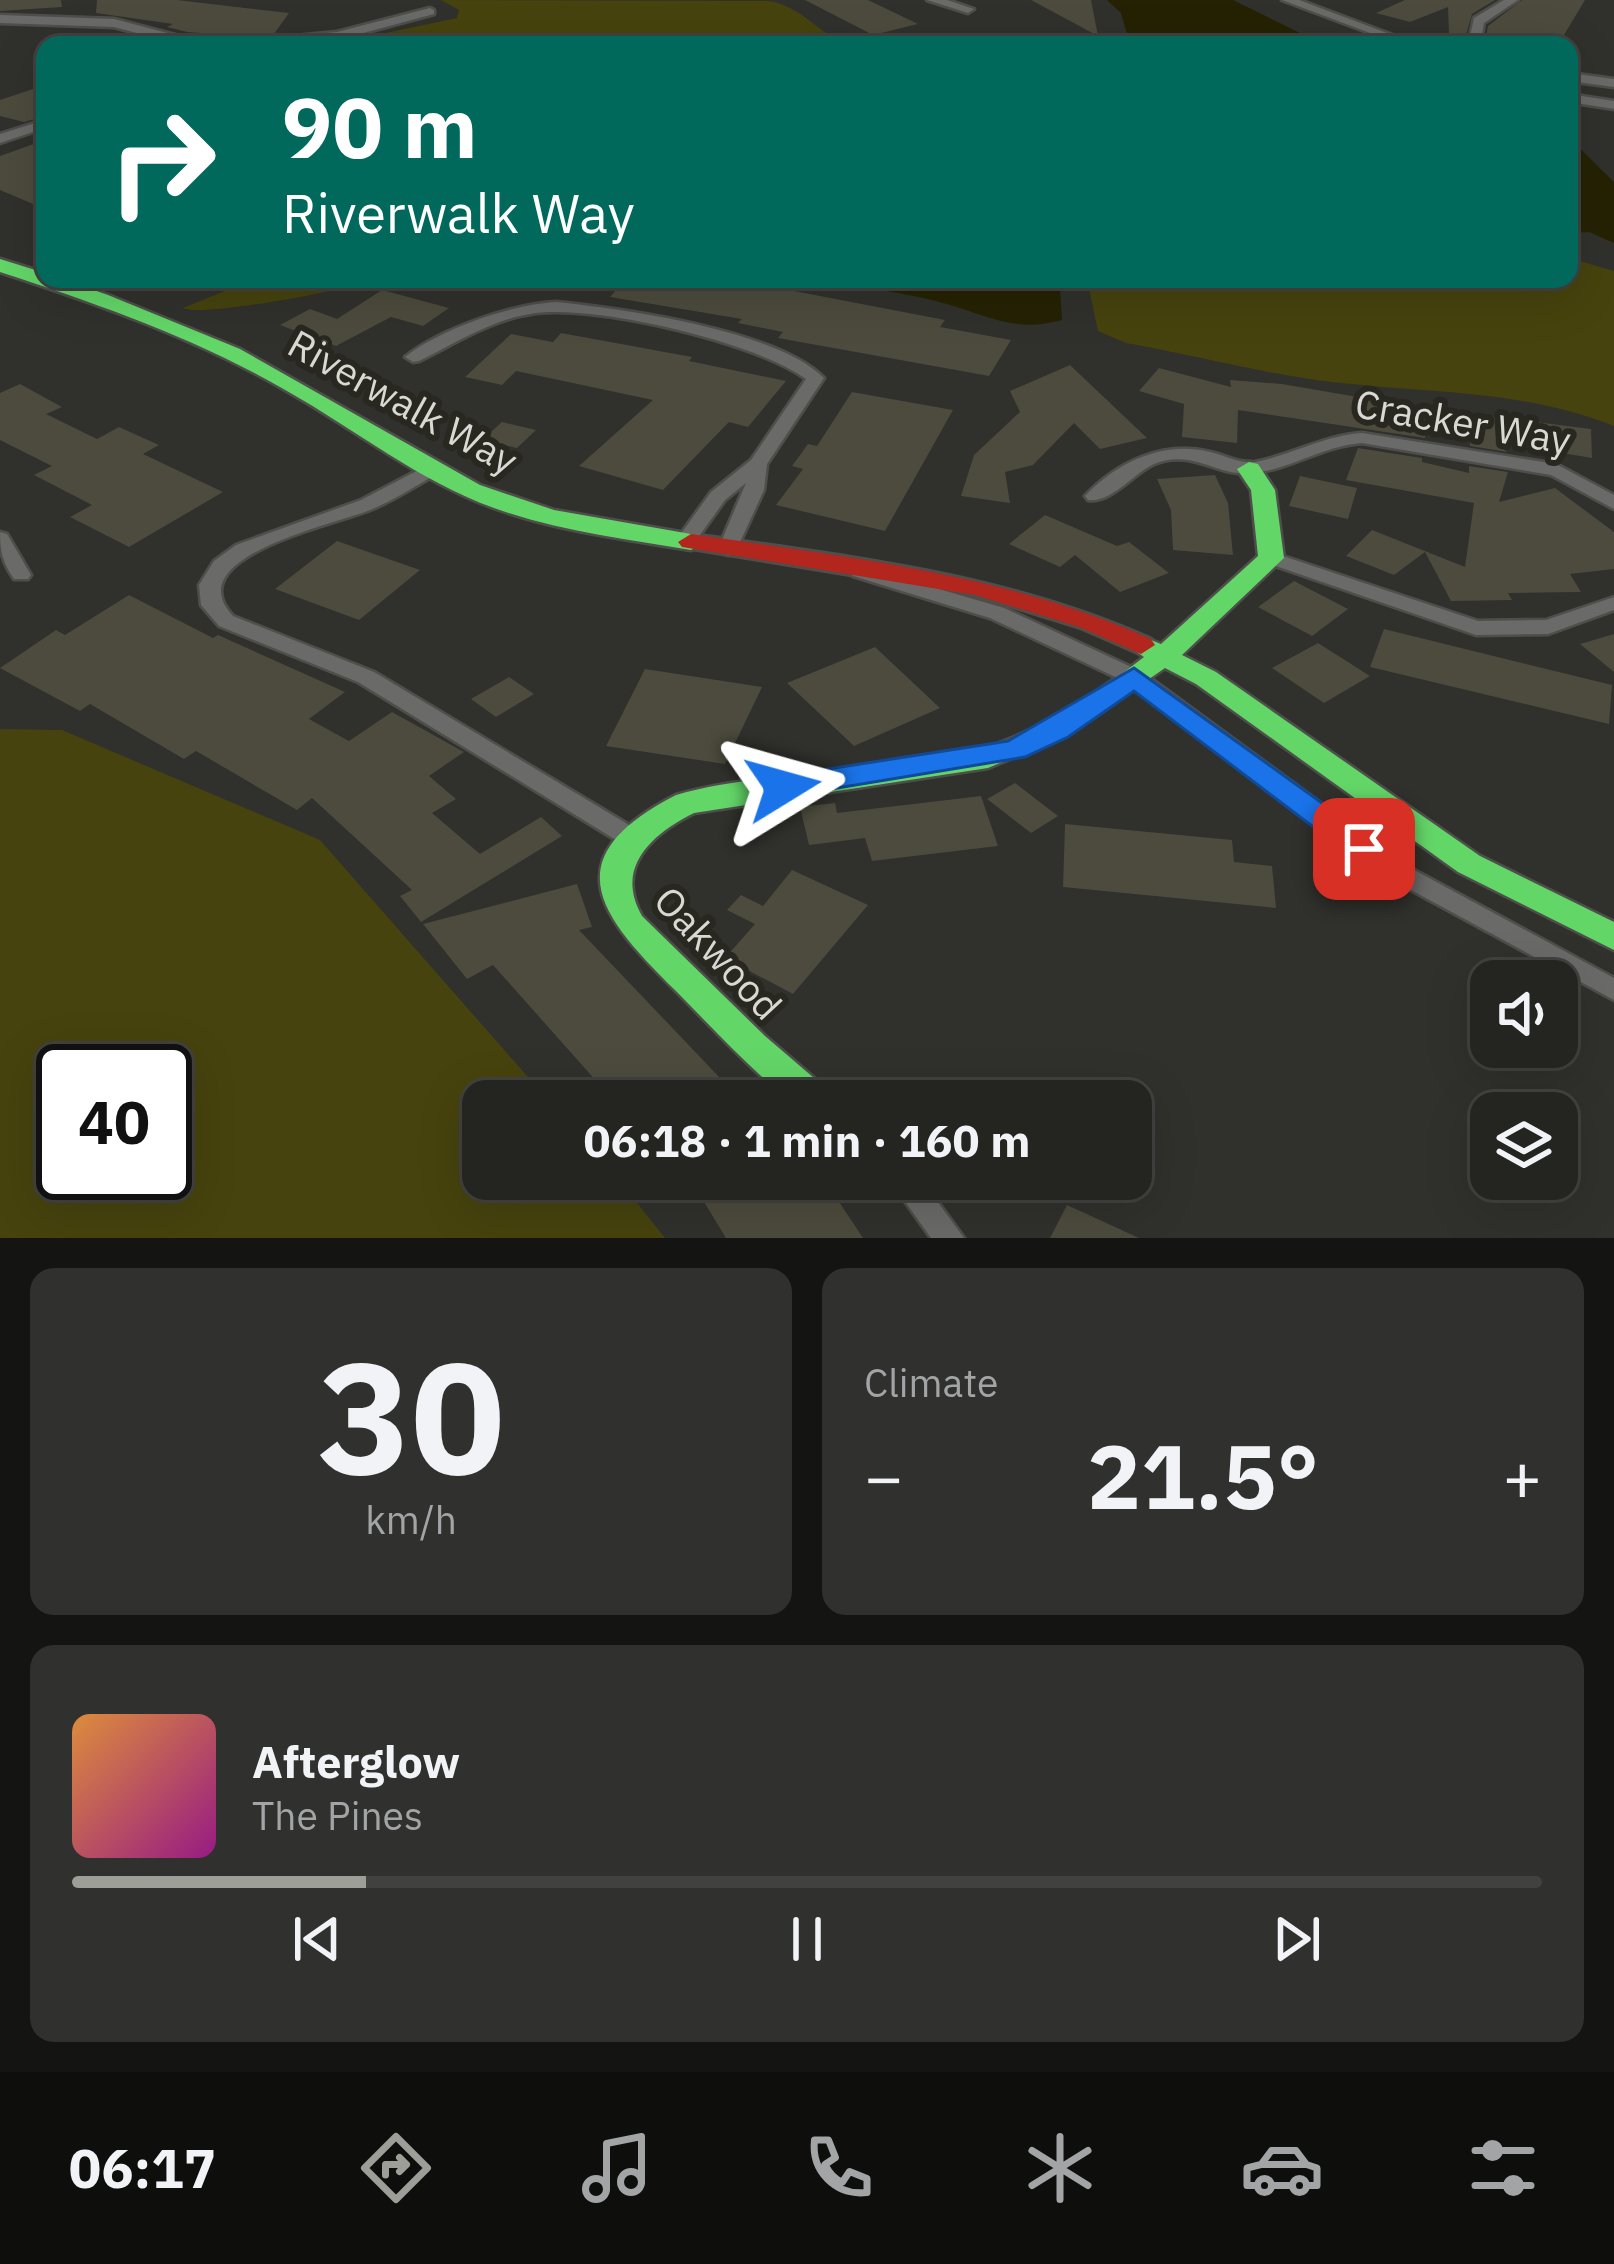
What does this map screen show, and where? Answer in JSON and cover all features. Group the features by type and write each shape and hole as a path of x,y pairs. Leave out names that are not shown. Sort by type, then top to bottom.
{"street":[{"path":"933,0 968,9"},
{"path":"1288,0 1390,36"},
{"path":"1476,36 1478,21 1512,0"},
{"path":"337,36 430,12"},
{"path":"0,20 114,23 164,36"},
{"path":"1578,78 1614,83"},
{"path":"1578,99 1614,105"},
{"path":"0,139 36,127"},
{"name":"Riverwalk Way","path":"0,265 36,273"},
{"name":"Riverwalk Way","path":"76,288 265,369 430,470 531,512 853,571 1002,591 1093,620 1164,654 1469,864 1614,938"},
{"path":"413,357 504,316 548,306 729,339 788,358 815,377 758,464 718,496 685,542"},
{"name":"Cracker Way","path":"1249,469 1329,439 1362,438 1556,470 1614,503"},
{"path":"1095,496 1140,460 1168,453 1201,454 1249,469 1262,490 1271,558"},
{"path":"728,549 754,490 758,464"},
{"path":"430,470 368,504 243,549 221,565 209,585 211,604 226,621 366,677 459,728 630,837 655,817 687,802 1015,750 1057,730 1134,677 1271,558"},
{"path":"0,538 21,575"},
{"path":"1271,558 1477,628 1548,627 1614,603"},
{"name":"Riverwalk Way","path":"853,571 997,613 1134,677 1396,871 1614,990"},
{"name":"Oakwood","path":"630,837 617,861 614,889 624,915 788,1080"},
{"path":"920,1200 949,1238"}],"shaded area":[{"path":"441,0 768,1 791,8 832,36 372,36 457,18 459,10"},
{"path":"1107,0 1233,0 1300,33 1123,36 1127,34 1121,13"},
{"path":"1578,147 1614,182 1614,243 1578,233"},
{"path":"1578,261 1614,271 1614,426 1503,398 1268,372 1126,343 1098,331 1089,288 1578,288"},
{"path":"232,288 343,288 245,306 183,308"},
{"path":"871,288 1058,288 1062,320 1013,323"},
{"path":"0,729 62,730 320,840 531,1080 462,1080 462,1200 635,1200 665,1238 0,1238"}],"building":[{"path":"0,0 61,0 62,7 0,11"},
{"path":"97,0 177,0 289,13 274,34 245,36 187,32 167,27 173,24 96,13"},
{"path":"805,0 868,0 918,24 873,35"},
{"path":"1031,0 1091,0 1098,36"},
{"path":"1405,0 1495,0 1472,14 1466,35 1449,34 1448,7 1410,22 1376,13"},
{"path":"1522,0 1585,0 1563,36 1486,36 1488,26"},
{"path":"36,88 36,119 24,122 0,116 0,100"},
{"path":"36,143 36,205 0,190 0,156"},
{"path":"618,288 779,288 945,320 940,327 1011,340 989,376 778,338 783,332 738,323 742,319 610,297"},
{"path":"382,290 449,308 423,326 391,317 336,346 280,325 310,309 337,319"},
{"path":"561,333 692,357 689,361 786,381 748,427 729,422 663,490 579,466 653,400 516,371 502,385 465,377 511,334 553,342"},
{"path":"1070,365 1147,438 1100,449 1074,423 1033,465 1005,472 1010,503 961,496 974,455 1020,412 1010,391"},
{"path":"1159,368 1231,387 1230,380 1282,384 1428,409 1425,438 1238,410 1237,443 1182,437 1184,404 1139,391"},
{"path":"20,384 62,407 46,414 97,439 119,427 159,445 143,454 223,492 129,547 70,517 92,505 34,475 52,466 0,440 0,393"},
{"path":"852,392 953,410 885,531 776,505 803,469 792,466 808,444 817,446"},
{"path":"1472,414 1591,429 1592,458 1495,442 1507,452 1470,446"},
{"path":"502,422 536,430 517,448 482,440"},
{"path":"1358,448 1422,458 1422,462 1469,473 1469,466 1508,472 1499,502 1555,488 1614,532 1614,569 1570,574 1581,592 1508,593 1512,600 1451,601 1425,552 1394,575 1346,556 1372,530 1465,567 1474,503 1346,480"},
{"path":"1215,475 1228,503 1233,555 1173,550 1171,510 1157,479"},
{"path":"1300,476 1357,488 1348,519 1289,506"},
{"path":"1045,515 1117,546 1129,542 1169,573 1120,592 1075,555 1060,567 1009,544"},
{"path":"337,541 420,570 359,620 275,589"},
{"path":"1294,581 1348,609 1312,636 1258,607"},
{"path":"129,595 213,638 218,635 345,692 309,719 349,741 392,712 464,752 429,776 456,799 432,813 480,854 541,817 562,836 421,922 400,896 412,890 312,798 297,810 196,751 184,759 90,704 80,711 0,668 56,630 65,635"},
{"path":"1384,629 1612,685 1609,724 1370,667"},
{"path":"1614,634 1614,672 1580,644"},
{"path":"1318,643 1370,676 1324,703 1272,668"},
{"path":"875,647 940,708 854,746 787,683"},
{"path":"645,669 762,687 725,764 606,746"},
{"path":"509,677 534,694 496,717 471,699"},
{"path":"1015,783 1058,816 1031,833 987,799"},
{"path":"981,796 998,846 872,861 865,838 809,845 800,807 835,803 837,813"},
{"path":"1065,824 1232,840 1234,862 1272,866 1276,908 1063,887"},
{"path":"792,870 868,905 793,994 725,958 755,924 727,910 741,895 763,906"},
{"path":"577,884 592,927 579,930 722,1080 595,1080 493,965 467,979 423,924"},
{"path":"703,1200 838,1200 863,1238 726,1238"},
{"path":"1067,1205 1139,1238 1050,1238"}],"traffic: fast":[{"path":"0,265 36,277"},
{"path":"67,288 232,354 294,385 471,490 549,517 691,542"},
{"path":"790,1080 630,925 616,896 615,878 628,846 655,821 687,803 977,761 1061,726 1099,703 1171,650 1271,558 1263,490 1249,469"},
{"path":"1141,645 1206,678 1469,864 1614,937"}],"traffic: jam":[{"path":"691,542 864,566 978,588 1089,621 1141,645"}],"route":[{"path":"783,787 913,770 1015,750 1057,730 1134,677 1364,849"}]}
